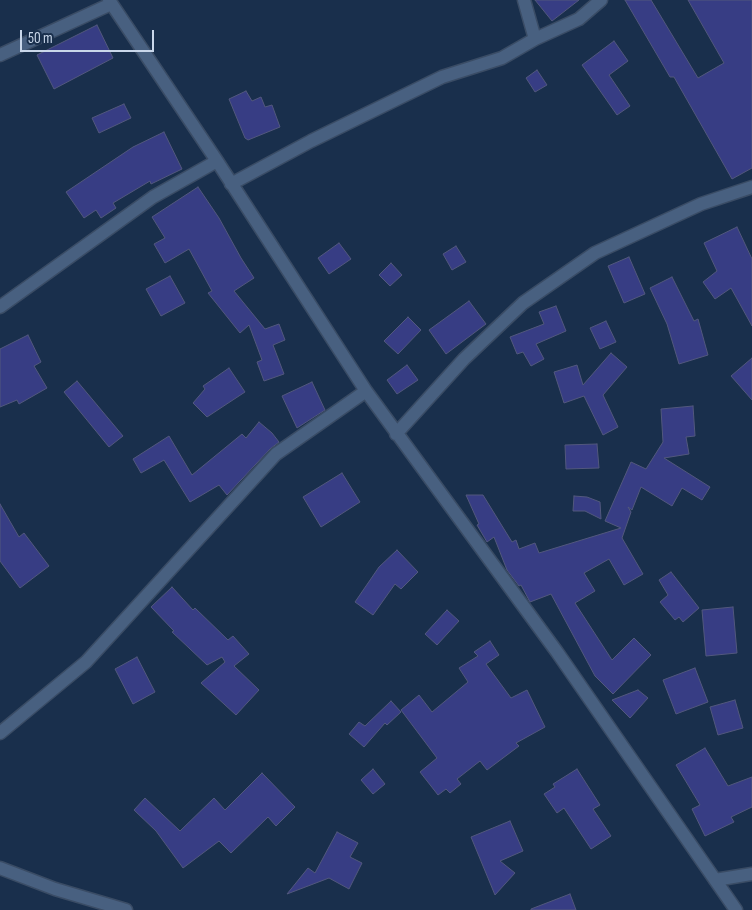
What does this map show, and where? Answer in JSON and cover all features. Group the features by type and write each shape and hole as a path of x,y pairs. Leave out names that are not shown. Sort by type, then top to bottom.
{"street":[{"path":"524,0 535,39"},
{"path":"231,184 311,141 442,77 502,58 535,39 579,18 601,0"},
{"path":"0,54 110,2 366,391 557,652 736,910"},
{"path":"0,307 153,197 216,161"},
{"path":"396,434 464,359 523,303 594,253 701,204 752,187"},
{"path":"0,733 86,662 276,454 366,391"},
{"path":"0,868 55,889 126,910"},
{"path":"715,880 752,874"}],"building":[{"path":"535,0 579,0 552,21"},
{"path":"625,0 651,0 698,78 724,63 688,0 752,0 752,168 732,179 674,77 670,77"},
{"path":"97,25 113,58 54,89 37,55"},
{"path":"614,41 628,61 609,75 630,106 617,115 582,65"},
{"path":"537,70 547,85 535,92 526,78"},
{"path":"246,91 252,101 261,97 265,107 272,105 280,127 248,140 245,138 229,99"},
{"path":"124,104 131,118 99,133 92,118"},
{"path":"164,132 182,169 151,184 150,181 113,203 116,208 101,218 96,210 84,218 66,192 133,147"},
{"path":"198,187 219,218 254,278 234,291 265,329 279,324 285,340 273,345 284,374 264,381 257,362 262,360 249,325 240,333 208,293 212,291 189,249 165,263 154,244 165,238 152,217"},
{"path":"737,227 752,259 752,326 731,288 715,299 703,282 717,271 704,243"},
{"path":"339,243 351,259 329,274 318,258"},
{"path":"456,246 466,262 452,270 443,254"},
{"path":"629,257 645,294 624,303 608,266"},
{"path":"391,263 402,275 390,286 379,275"},
{"path":"170,276 185,303 161,316 146,289"},
{"path":"672,277 694,321 698,319 708,355 679,364 667,324 650,288"},
{"path":"469,301 486,324 446,354 429,330"},
{"path":"556,306 566,331 536,344 544,359 531,366 523,352 517,354 510,337 544,324 539,312"},
{"path":"408,317 421,330 398,354 384,341"},
{"path":"606,321 616,342 600,349 590,328"},
{"path":"28,335 41,362 34,366 47,388 19,404 17,400 0,407 0,349"},
{"path":"611,353 627,367 603,395 618,427 603,435 584,396 564,403 554,372 577,365 583,385"},
{"path":"752,358 752,400 731,376"},
{"path":"407,365 418,380 397,394 387,380"},
{"path":"229,368 245,392 207,417 193,403 205,389 203,386"},
{"path":"77,381 123,436 109,447 64,392"},
{"path":"312,382 325,410 297,428 282,396"},
{"path":"693,406 695,436 686,437 689,454 664,458 710,487 702,500 682,488 672,506 641,487 632,510 628,507 631,512 622,538 643,574 624,585 609,559 584,573 595,591 575,603 612,660 634,638 651,655 613,694 595,676 551,594 530,602 521,585 519,586 507,570 494,537 487,542 477,525 479,524 466,495 483,495 512,542 516,540 519,549 535,543 539,553 621,528 605,521 631,462 646,469 663,442 661,409"},
{"path":"259,422 279,442 270,449 227,495 219,485 190,502 164,460 141,473 133,459 169,436 192,475 242,434 246,438"},
{"path":"597,444 599,468 566,469 565,445"},
{"path":"342,473 360,502 321,527 303,497"},
{"path":"574,496 587,497 600,502 601,519 585,511 573,511"},
{"path":"0,504 19,537 24,533 49,566 20,588 0,561"},
{"path":"397,550 418,572 401,589 395,584 373,615 355,602 379,567"},
{"path":"671,572 699,608 683,622 679,617 675,620 660,602 668,595 659,580"},
{"path":"172,587 193,610 195,608 228,640 233,636 249,654 234,666 259,690 236,715 201,683 225,662 222,657 207,665 172,632 174,631 151,607"},
{"path":"733,607 737,653 706,656 702,610"},
{"path":"447,610 459,621 437,645 425,634"},
{"path":"490,641 499,655 486,664 511,698 527,690 545,727 516,743 519,746 487,770 480,761 457,779 461,784 450,793 446,789 438,795 420,772 437,758 401,710 419,695 432,712 468,682 459,668 478,656 474,652"},
{"path":"137,657 155,692 133,704 115,669"},
{"path":"695,668 708,702 676,714 663,680"},
{"path":"638,690 648,698 630,718 612,700"},
{"path":"735,700 743,728 718,735 710,707"},
{"path":"391,701 401,712 387,725 385,723 364,747 349,734 359,722 365,726"},
{"path":"705,748 728,786 752,777 752,807 731,817 734,822 705,836 692,809 700,805 676,765"},
{"path":"373,769 385,784 373,794 361,780"},
{"path":"577,769 600,805 593,809 611,836 591,849 564,808 557,813 544,794 555,787 553,784"},
{"path":"262,773 295,807 276,826 268,817 231,853 219,841 183,868 156,831 134,810 145,798 180,831 214,798 225,810"},
{"path":"510,821 523,851 500,861 515,873 495,895 471,837"},
{"path":"337,832 358,843 350,857 362,863 349,889 329,878 287,894 308,868 315,873"},
{"path":"570,894 576,910 531,910 531,909"}]}
